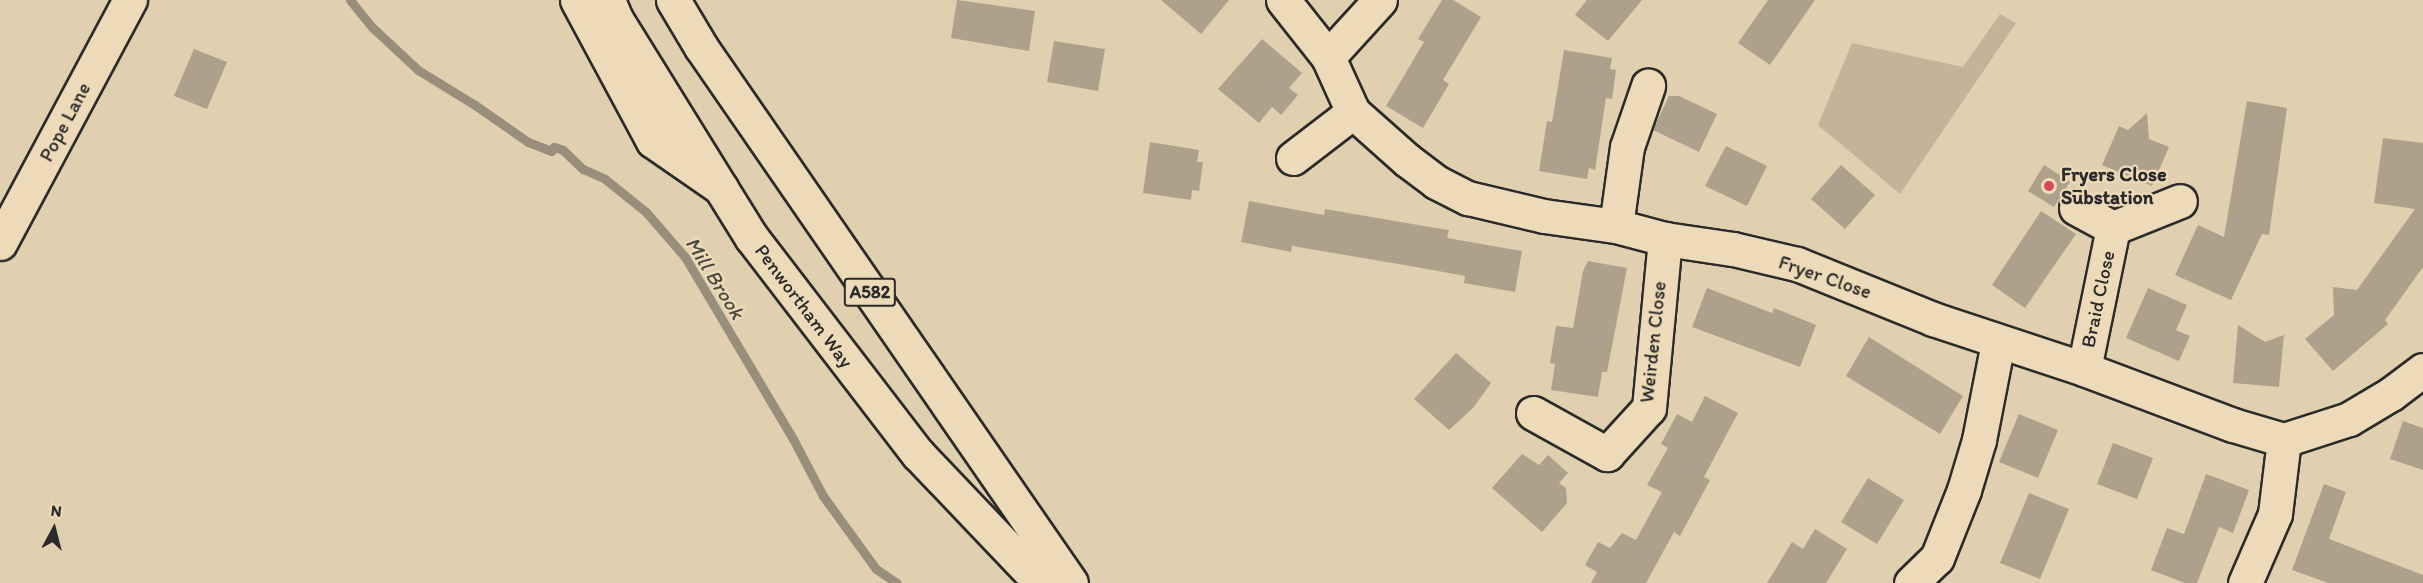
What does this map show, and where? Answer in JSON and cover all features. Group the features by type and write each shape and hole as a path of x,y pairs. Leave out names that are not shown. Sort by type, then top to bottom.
{"main road":[{"name":"Pope Lane","path":"0,243 130,0"},
{"path":"577,0 653,141 721,188"},
{"name":"Penwortham Way","path":"608,0 616,19 752,238 918,454 1041,583"},
{"name":"A582","path":"673,0 700,47 1071,583"},
{"name":"Fryer Close","path":"1283,0 1328,57 1353,112 1407,160 1436,182 1468,198 1544,216 1616,226 1665,239 1733,249 1797,264 1933,319 2084,369 2233,425 2284,440"},
{"path":"1328,57 1380,0"},
{"path":"1616,226 1627,147 1648,86"},
{"path":"1293,158 1353,112"},
{"name":"Braid Close","path":"2113,228 2180,201"},
{"name":"Braid Close","path":"2076,207 2113,228"},
{"name":"Braid Close","path":"2084,369 2113,228"},
{"name":"Weirden Close","path":"1533,413 1607,454 1649,408 1665,239"},
{"path":"1911,583 1937,558 1964,490 1979,440 1998,342"},
{"path":"2246,583 2276,514 2284,440 2349,419 2391,394 2423,370"}],"shaded area":[{"path":"2000,14 2016,23 1900,194 1818,125 1852,43 1963,67"}],"building":[{"path":"957,0 1035,11 1029,51 951,38"},
{"path":"1161,0 1229,0 1201,34"},
{"path":"1442,0 1453,0 1481,17 1443,80 1449,84 1423,128 1386,106 1424,42 1418,39"},
{"path":"1587,0 1642,0 1608,41 1575,15"},
{"path":"1768,0 1815,0 1770,65 1738,43"},
{"path":"1262,39 1302,73 1289,88 1298,95 1281,115 1272,107 1259,123 1218,89"},
{"path":"1054,41 1105,49 1098,91 1047,82"},
{"path":"194,49 227,62 207,109 174,96"},
{"path":"1564,50 1612,58 1610,69 1616,70 1612,99 1606,98 1595,170 1589,168 1587,179 1539,171 1547,121 1552,122"},
{"path":"1669,96 1679,96 1717,114 1699,152 1653,130"},
{"path":"2247,101 2287,108 2269,235 2262,234 2231,300 2175,275 2198,225 2224,237"},
{"path":"2147,113 2149,139 2169,147 2152,186 2102,165 2119,126 2128,130"},
{"path":"2383,138 2423,143 2423,267 2385,320 2388,324 2333,371 2305,339 2334,315 2333,287 2357,290 2415,209 2374,203"},
{"path":"1150,142 1199,150 1197,162 1203,162 1199,191 1192,190 1191,200 1143,193"},
{"path":"1726,146 1767,166 1747,206 1705,186"},
{"path":"1841,165 1875,195 1845,229 1811,199"},
{"name":"Fryers Close Substation","path":"2044,165 2070,182 2054,207 2028,191"},
{"path":"1249,201 1324,215 1325,209 1449,230 1447,238 1522,251 1515,292 1464,283 1465,276 1416,267 1292,246 1291,252 1241,242"},
{"path":"2041,211 2076,234 2025,308 1992,285"},
{"path":"1588,261 1627,268 1607,372 1602,372 1598,397 1551,390 1555,364 1550,363 1556,326 1573,328 1583,271"},
{"path":"1707,288 1772,313 1774,308 1816,325 1800,367 1692,327"},
{"path":"2148,288 2187,305 2176,330 2190,336 2179,361 2126,338"},
{"path":"2238,325 2265,342 2284,335 2279,387 2233,383"},
{"path":"1869,337 1963,396 1940,434 1846,376"},
{"path":"1456,353 1491,383 1473,408 1449,430 1414,399"},
{"path":"1705,396 1738,413 1704,477 1710,480 1680,536 1674,532 1646,583 1591,583 1597,572 1585,565 1598,542 1610,548 1622,533 1636,540 1662,492 1647,485 1668,448 1661,444 1677,414 1692,422"},
{"path":"2019,414 2058,430 2038,478 1999,462"},
{"path":"2403,421 2423,428 2423,470 2390,459"},
{"path":"2113,443 2153,458 2137,499 2097,484"},
{"path":"1522,454 1539,465 1548,455 1568,473 1559,483 1566,488 1567,503 1542,532 1492,488"},
{"path":"2206,474 2249,490 2233,533 2219,527 2197,583 2185,583 2151,570 2167,528 2184,534"},
{"path":"1868,478 1904,500 1877,544 1841,522"},
{"path":"2324,484 2346,492 2329,539 2423,575 2423,583 2328,583 2292,570"},
{"path":"2029,493 2069,509 2040,579 2000,563"},
{"path":"1815,529 1847,549 1826,583 1767,583 1792,542 1803,549"}],"waterway":[{"name":"Mill Brook","path":"350,0 373,28 418,70 475,105 528,142 551,151 554,147 563,150 583,169 605,179 646,212 685,257 793,439 823,496 876,569 897,583"}],"place":[{"name":"Fryers Close Substation","path":"2049,186"}]}
